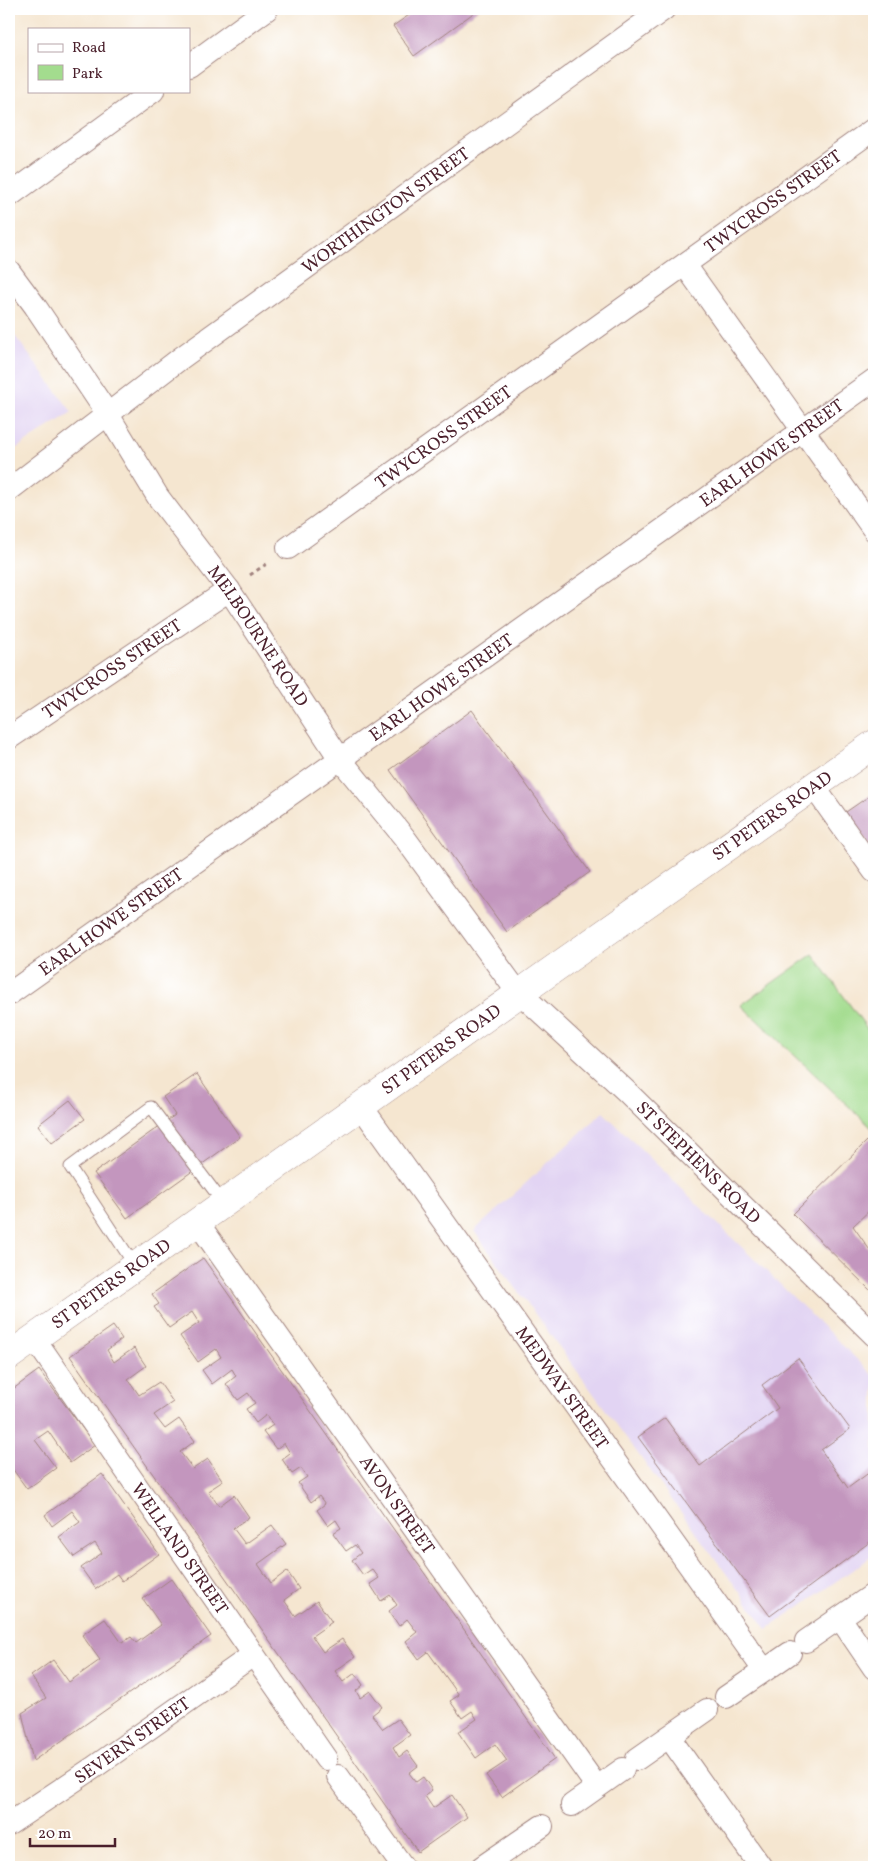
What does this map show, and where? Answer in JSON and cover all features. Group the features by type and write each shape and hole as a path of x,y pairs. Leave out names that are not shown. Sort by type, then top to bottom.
{"street":[{"path":"190,65 267,9"},
{"name":"WORTHINGTON STREET","path":"9,490 189,352 664,9"},
{"path":"9,196 152,92"},
{"name":"TWYCROSS STREET","path":"288,548 874,129"},
{"path":"685,265 874,530"},
{"name":"MELBOURNE ROAD","path":"9,271 35,306 107,413 158,497 230,590 340,759 404,837 519,994"},
{"name":"EARL HOWE STREET","path":"9,994 874,380"},
{"name":"TWYCROSS STREET","path":"9,738 230,590"},
{"name":"ST PETERS ROAD","path":"9,1356 874,744"},
{"path":"814,786 874,870"},
{"name":"ST STEPHENS ROAD","path":"519,994 626,1091 874,1334"},
{"name":"MEDWAY STREET","path":"361,1106 764,1670"},
{"name":"AVON STREET","path":"198,1223 597,1787"},
{"name":"WELLAND STREET","path":"34,1338 253,1655 403,1867"},
{"path":"726,1697 874,1594"},
{"path":"840,1618 874,1668"},
{"name":"SEVERN STREET","path":"9,1824 93,1768 253,1655"},
{"path":"572,1805 707,1710"},
{"path":"669,1737 761,1867"},
{"path":"492,1864 542,1826"}],"lane":[{"path":"135,1266 70,1168 151,1107 224,1204"}],"path":[{"path":"230,590 288,548"}],"shaded area":[{"path":"9,328 72,412 9,453"},
{"path":"603,1112 874,1376 874,1555 767,1629 474,1231"}],"green space":[{"path":"813,954 874,1038 874,1130 741,1005"}],"building":[{"path":"418,9 479,9 414,56 393,26"},
{"path":"472,710 590,872 507,932 390,770"},
{"path":"872,794 874,797 874,853 846,812"},
{"path":"197,1074 240,1137 127,1218 94,1173 175,1115 163,1097"},
{"path":"70,1100 85,1119 52,1143 38,1125"},
{"path":"870,1138 874,1142 874,1206 853,1226 874,1256 874,1294 793,1214"},
{"path":"203,1258 555,1759 502,1797 486,1775 507,1761 495,1744 476,1758 458,1732 477,1719 472,1711 462,1718 450,1701 459,1695 428,1652 419,1659 406,1641 417,1632 407,1619 399,1626 389,1611 397,1605 390,1595 381,1601 370,1584 379,1578 372,1569 363,1575 352,1560 361,1553 355,1545 346,1551 333,1533 341,1528 336,1520 328,1526 317,1510 325,1504 319,1496 311,1502 298,1483 307,1477 301,1468 292,1474 282,1459 290,1453 284,1443 276,1449 263,1432 273,1425 266,1415 256,1423 246,1409 255,1403 248,1393 238,1400 226,1384 236,1376 232,1369 212,1384 202,1370 221,1357 216,1349 198,1362 180,1336 199,1323 192,1312 169,1328 154,1307 159,1304 152,1294"},
{"path":"113,1326 122,1339 107,1350 114,1362 134,1348 146,1366 128,1379 139,1395 159,1382 173,1402 154,1415 165,1429 179,1419 195,1441 180,1452 193,1469 208,1459 223,1481 208,1491 219,1506 234,1495 249,1517 233,1528 245,1544 272,1525 286,1544 258,1564 271,1583 287,1571 299,1589 284,1600 295,1616 317,1601 332,1622 312,1636 323,1652 342,1639 355,1657 335,1671 343,1682 355,1673 363,1685 356,1691 360,1698 370,1691 382,1707 372,1715 383,1729 398,1719 410,1735 393,1747 399,1757 407,1751 418,1766 409,1773 416,1782 423,1777 432,1790 425,1796 433,1808 452,1795 467,1817 418,1852 70,1356"},
{"path":"798,1358 850,1429 821,1450 848,1488 874,1469 874,1539 770,1616 638,1437 665,1418 700,1466 778,1408 762,1385"},
{"path":"39,1370 95,1445 70,1463 48,1431 35,1440 56,1468 27,1489 9,1464 9,1392"},
{"path":"102,1474 159,1554 122,1581 117,1574 96,1589 81,1568 102,1553 95,1543 74,1557 59,1537 80,1522 72,1511 52,1526 45,1515"},
{"path":"171,1579 211,1636 33,1761 22,1713 46,1698 31,1676 53,1660 69,1682 100,1660 82,1635 105,1619 122,1643 131,1637 136,1643 161,1625 143,1599"}]}
